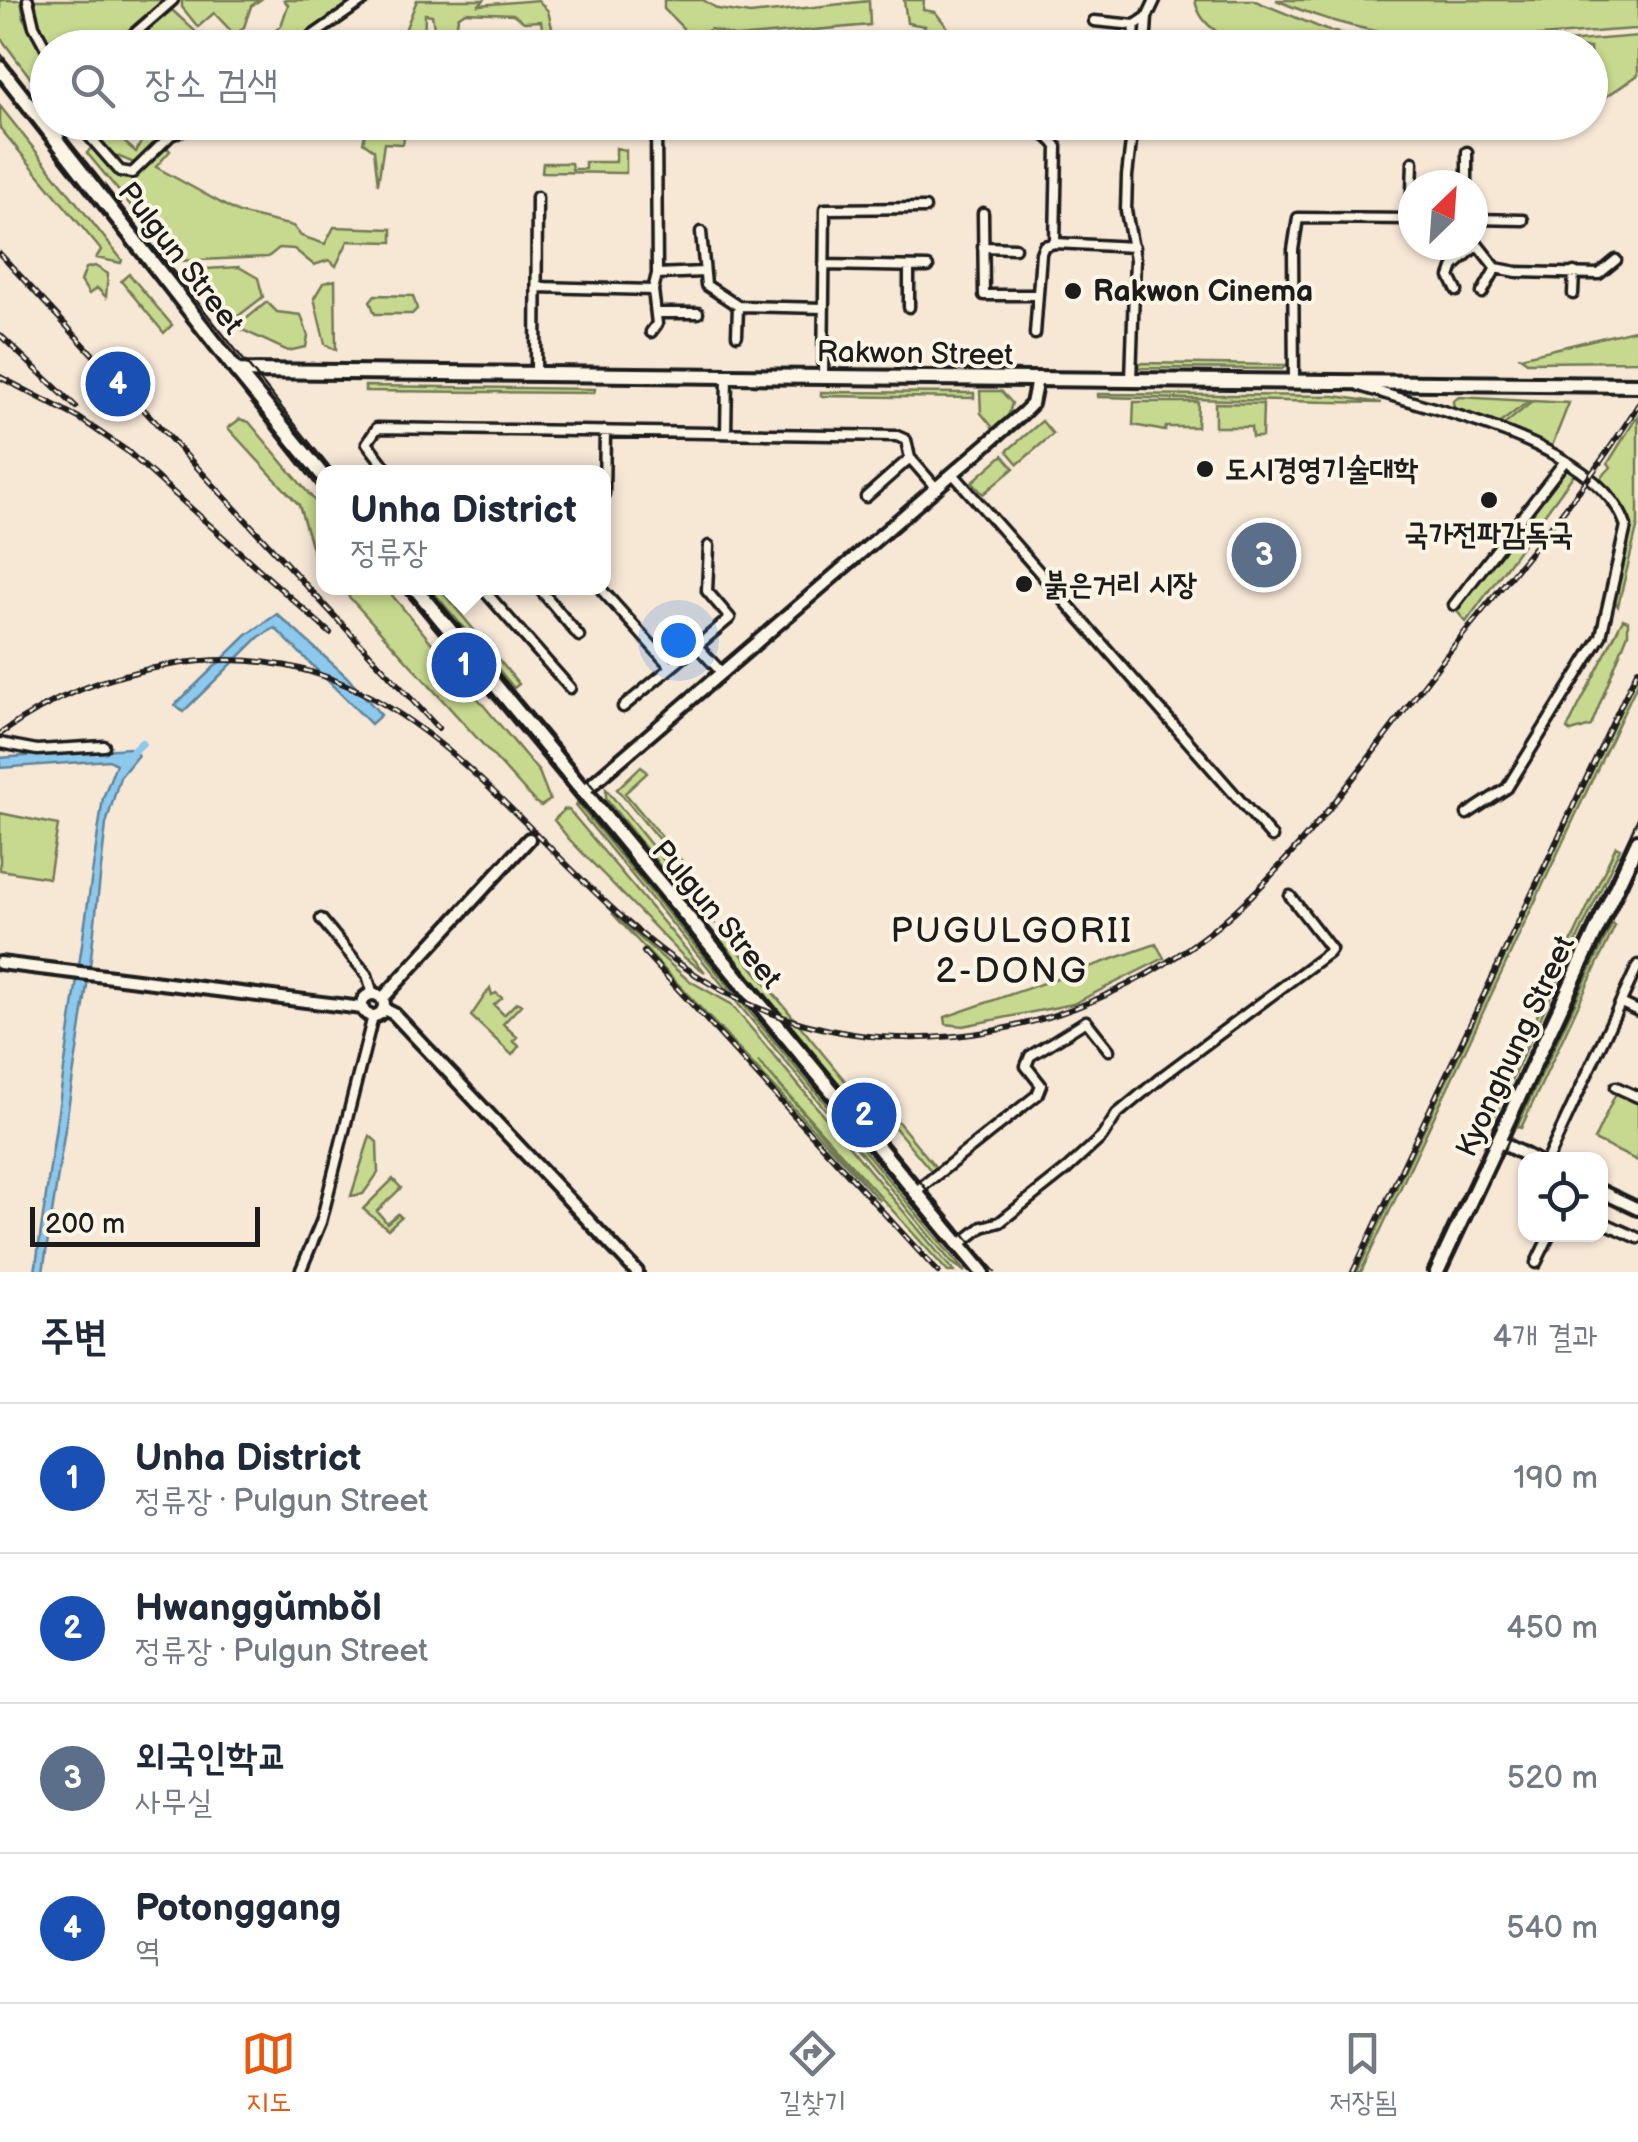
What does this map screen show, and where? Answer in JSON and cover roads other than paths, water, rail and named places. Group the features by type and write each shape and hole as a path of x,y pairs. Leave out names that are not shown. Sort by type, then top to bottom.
{"main road":[{"name":"Pulgun Street","path":"0,68 30,106"},
{"name":"Pulgun Street","path":"57,140 316,467"},
{"name":"Rakwon Street","path":"237,371 1638,385"},
{"name":"Pulgun Street","path":"420,595 982,1272"},
{"name":"Kyonghung Street","path":"1437,1272 1638,841"}],"street":[{"path":"28,0 36,30"},
{"path":"139,30 173,0"},
{"path":"321,30 364,0"},
{"path":"1147,30 1147,18 1156,0"},
{"path":"1094,20 1135,26 1147,18"},
{"path":"1135,26 1135,30"},
{"path":"92,140 120,170 132,172 166,140"},
{"path":"651,332 657,324 653,290 658,274 656,140"},
{"path":"1053,140 1055,243"},
{"path":"1131,380 1134,246 1126,211 1128,156 1135,140"},
{"path":"1467,152 1467,170"},
{"path":"1413,162 1413,170"},
{"path":"536,374 538,198"},
{"path":"823,377 825,208 924,208"},
{"path":"982,214 984,295 1036,295"},
{"path":"1294,381 1293,250 1298,218 1398,219"},
{"path":"1488,220 1522,220"},
{"path":"701,232 706,285 738,306 824,308"},
{"path":"1036,334 1036,295 1044,246 1134,246"},
{"path":"983,247 1015,248"},
{"path":"1488,258 1496,268 1599,274 1616,260"},
{"path":"1457,292 1450,276 1459,260"},
{"path":"824,265 928,268"},
{"path":"909,308 910,267"},
{"path":"1482,293 1496,268"},
{"path":"658,274 703,272"},
{"path":"1572,294 1574,272"},
{"path":"537,287 653,290"},
{"path":"737,336 738,306"},
{"path":"656,312 698,314"},
{"path":"726,433 727,376"},
{"path":"584,791 954,475 1032,404 1037,379"},
{"path":"1346,382 1471,422 1565,460 1592,478 1626,526 1606,622 1536,746 1507,788 1467,814"},
{"path":"384,465 367,444 376,428 897,436 906,440 910,458 937,488"},
{"path":"605,465 606,431"},
{"path":"866,497 910,458"},
{"path":"1454,606 1565,460"},
{"path":"954,475 1272,837"},
{"path":"623,707 730,618 707,591 709,546"},
{"path":"492,595 570,688"},
{"path":"545,595 580,636"},
{"path":"606,595 671,667"},
{"path":"697,646 722,673"},
{"path":"0,743 37,750 104,746"},
{"path":"300,1272 321,1222 380,1000 529,839"},
{"path":"959,1245 982,1228 1000,1222 1068,1169 1102,1137 1118,1114 1163,1076 1331,950 1290,896"},
{"path":"321,919 366,974 380,1000 636,1272"},
{"path":"0,963 362,1008 373,1016"},
{"path":"1551,1152 1638,965"},
{"path":"362,1008 364,998 380,1000"},
{"path":"1621,1004 1638,1012"},
{"path":"915,1192 1036,1095 1041,1086 1026,1066 1030,1056 1086,1020 1109,1050"},
{"path":"1616,1087 1638,1097"},
{"path":"1498,1142 1519,1152"},
{"path":"1608,1195 1638,1208"},
{"path":"1608,1224 1638,1238"},
{"path":"1536,1263 1546,1242"}],"water":[{"path":"277,614 346,676 381,715 371,724 275,628 259,637 183,712 175,705 247,635"},
{"path":"129,748 138,755 120,777 106,824 90,966 43,1272 35,1272 103,798 116,764 109,760 0,768 0,758"}],"waterway":[{"path":"127,757 142,743"}],"tram line":[{"path":"0,53 30,91"},
{"path":"0,84 30,122"},
{"path":"44,140 316,485"},
{"path":"68,140 327,465"},
{"path":"407,595 969,1272"},
{"path":"434,595 995,1272"},
{"path":"1426,1272 1638,818"},
{"path":"1447,1272 1638,864"}],"railway":[{"path":"0,254 438,728"},
{"path":"0,335 76,407"},
{"path":"0,377 79,418 127,451 330,633"},
{"path":"0,734 81,689 170,665 260,662 338,681 406,719 469,769 649,940 716,987 783,1017 853,1034 924,1038 995,1030 1064,1012 1131,983 1192,945 1248,899 1353,778 1572,500 1638,405"},
{"path":"1353,1272 1638,669"},
{"path":"644,952 938,1272"}],"place":[{"name":"Rakwon Cinema","path":"1073,291"},
{"name":"Potonggang","path":"118,384"},
{"name":"도시경영기술대학","path":"1205,469"},
{"name":"국가전파감독국","path":"1489,500"},
{"name":"외국인학교","path":"1264,555"},
{"name":"붉은거리 시장","path":"1024,584"},
{"name":"Unha District","path":"464,665"},
{"name":"Hwanggŭmbŏl","path":"864,1115"}],"district":[{"name":"PUGULGORII 2-DONG","path":"1012,950"}]}
